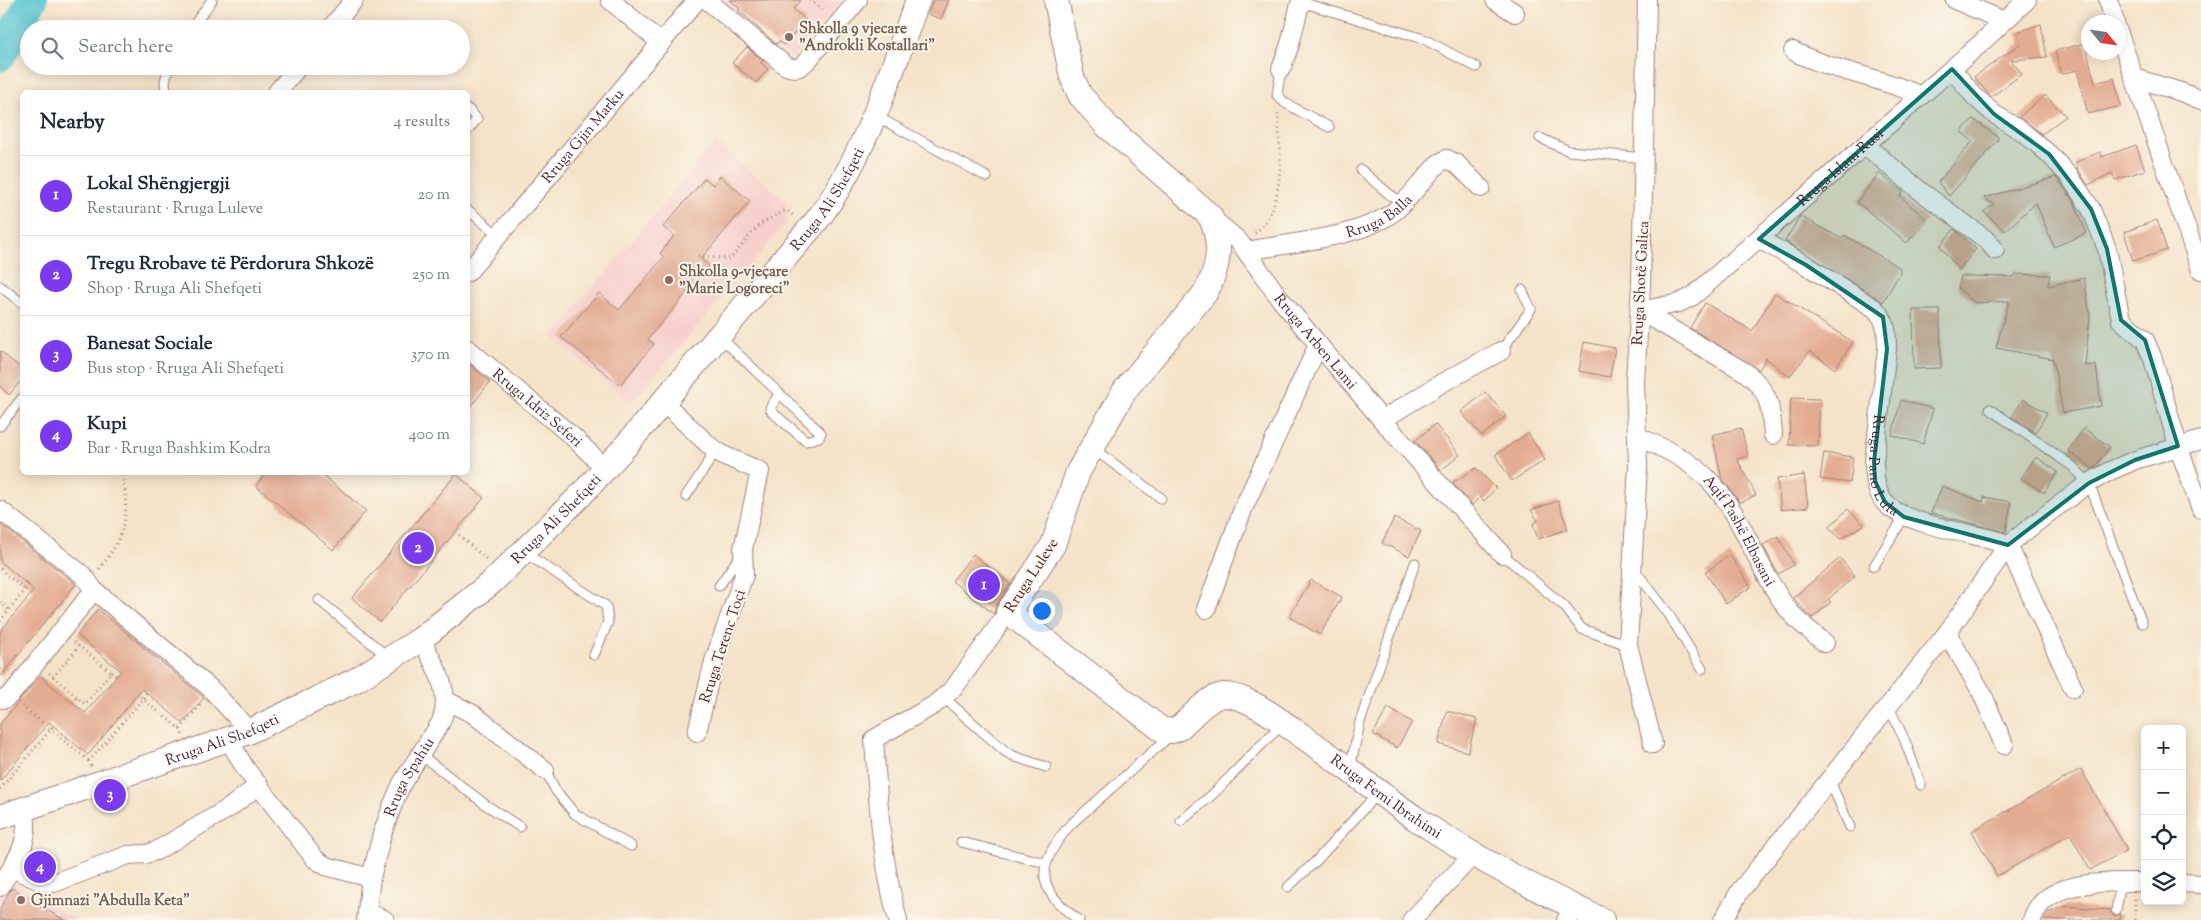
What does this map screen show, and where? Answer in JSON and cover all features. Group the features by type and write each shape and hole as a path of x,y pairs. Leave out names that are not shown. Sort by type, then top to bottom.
{"street":[{"path":"337,20 354,0"},
{"path":"610,0 661,43"},
{"name":"Rruga Gjin Marku","path":"470,270 696,0"},
{"path":"707,0 786,66 794,69 807,61 858,0"},
{"name":"Rruga Ali Shefqeti","path":"0,817 238,737 320,698 390,660 421,640 502,573 606,469 829,204 843,181 873,115 918,0"},
{"name":"Rruga Arben Lami","path":"1056,0 1072,77 1080,95 1107,126 1242,245 1281,300 1318,345 1382,420 1502,554"},
{"path":"1495,0 1515,13"},
{"name":"Rruga Shotë Galica","path":"1647,0 1645,158 1640,311 1635,381 1637,436 1633,567 1628,645 1653,744"},
{"path":"1955,0 2004,21"},
{"name":"Rruga Islam Rusi","path":"1640,311 1679,303 1693,296 1952,69 2027,0"},
{"path":"2108,0 2113,15"},
{"path":"1281,69 1301,1"},
{"path":"1793,51 1815,63 1889,82 1921,96"},
{"path":"2126,53 2201,270"},
{"path":"1952,69 1974,96 1994,114 2023,132 2049,154 2070,178 2091,209 2107,249 2121,320 2145,340 2154,359 2178,446 2201,508"},
{"path":"279,90 291,75"},
{"path":"2135,78 2201,100"},
{"path":"1865,145 1919,190 1988,241 1995,250"},
{"name":"Rruga Balla","path":"1242,245 1350,232 1376,223 1403,203 1438,163 1447,160 1457,164 1481,188"},
{"name":"Rruga Luleve","path":"898,920 888,882 880,836 874,739 944,698 954,688 1053,546 1060,530 1069,495 1092,447 1125,390 1206,292 1214,276 1219,245 1216,229 1206,212"},
{"name":"Rruga Pano Lula","path":"1759,239 1806,265 1874,308 1883,317 1887,330 1887,348 1874,462 1875,481 1885,502 1904,517 1999,540 2008,545"},
{"path":"1640,311 1759,382 1768,397 1774,435"},
{"path":"1206,609 1243,509 1318,345"},
{"name":"Rruga Idriz Seferi","path":"470,351 573,437 606,469"},
{"path":"1382,420 1442,383 1501,351"},
{"name":"Rruga Terenc Toçi","path":"663,402 712,448 760,472 744,549 742,582 714,661 697,732"},
{"name":"Aqif Pashë Elbasani","path":"1637,436 1691,464 1711,482 1725,501 1786,607 1804,627 1825,643"},
{"path":"1723,920 1740,891 1947,633 2008,545 2089,483 2135,460 2201,440"},
{"path":"0,510 84,576 91,586 211,688 235,716 245,768 315,858 326,866 371,878"},
{"path":"2008,545 2073,688"},
{"path":"0,700 6,699 13,692 91,586"},
{"path":"1008,612 1161,729 1172,731 1179,728"},
{"path":"1947,633 1982,693 2004,744"},
{"path":"421,640 447,701 473,714 545,770"},
{"name":"Rruga Femi Ibrahimi","path":"1179,728 1208,702 1224,695 1242,700 1283,723 1378,793 1571,914 1602,920"},
{"name":"Rruga Spahiu","path":"367,916 371,878 382,834 393,804 402,783 441,722 447,701"},
{"path":"12,868 42,882 54,883 128,854 146,854 156,851 220,813 258,785"},
{"path":"0,887 12,868 28,833 24,809"},
{"path":"1412,920 1474,854"},
{"path":"2032,920 2034,914 2046,898 2075,885 2141,882"},
{"path":"2186,883 2201,884"},
{"path":"367,916 385,920"}],"lane":[{"path":"198,20 212,0"},
{"path":"1301,1 1424,39 1476,67"},
{"path":"1281,69 1277,95 1285,103 1329,127"},
{"path":"166,75 164,81 166,90"},
{"path":"470,111 477,118 470,127"},
{"path":"873,115 987,177"},
{"path":"1540,138 1569,152 1645,158"},
{"path":"1361,170 1388,194 1403,203"},
{"path":"470,212 498,235"},
{"path":"0,286 20,301"},
{"path":"1501,351 1531,309 1522,290"},
{"path":"718,335 821,433 819,437 806,441 772,412 770,408 772,403 780,394"},
{"path":"0,426 20,401"},
{"path":"1990,409 2072,466 2089,483 2142,623"},
{"path":"1092,447 1161,498"},
{"path":"686,496 710,460 712,448"},
{"path":"1874,566 1904,517"},
{"path":"719,586 734,567 744,549"},
{"path":"524,552 606,606 608,622 594,655"},
{"name":"Rruga Arben Lami","path":"1502,554 1564,606 1582,629 1628,645"},
{"path":"1349,771 1360,722 1415,563"},
{"path":"1633,567 1668,613 1702,669"},
{"path":"319,600 390,660"},
{"path":"944,698 1006,752 1016,758 1046,767"},
{"path":"1889,707 1906,741 1922,785"},
{"path":"1181,821 1213,794 1283,723"},
{"name":"Rruga Femi Ibrahimi","path":"1079,920 1054,900 1046,889 1046,864 1057,840 1070,826 1179,728"},
{"path":"421,754 486,805 520,827"},
{"path":"545,770 556,791 574,814 631,846"},
{"path":"1830,781 1850,827"},
{"path":"1288,887 1316,861 1378,793"},
{"path":"961,842 1046,864"},
{"path":"2116,910 2121,882"}],"path":[{"path":"1242,245 1259,229 1275,200 1279,176 1277,95"},
{"path":"698,256 730,259 760,224 786,210"},
{"path":"91,586 124,529 126,495 123,475"},
{"path":"459,535 502,573"},
{"path":"0,569 25,590"},
{"path":"0,621 29,585"},
{"path":"0,602 9,610"},
{"path":"68,637 116,676"},
{"path":"53,677 79,646"},
{"path":"42,668 85,704 111,672"},
{"path":"138,694 180,729 203,701"},
{"path":"100,749 148,694"},
{"path":"73,703 78,698"},
{"path":"18,703 89,762"},
{"path":"0,789 54,726"},
{"path":"40,907 43,902"},
{"path":"2135,910 2135,920"}],"highlighted area":[{"path":"1952,69 1994,114 2049,154 2091,209 2107,249 2121,320 2145,340 2178,446 2135,460 2089,483 2008,545 1904,517 1885,502 1875,481 1874,462 1887,349 1883,317 1806,265 1759,239"}],"shaded area":[{"name":"Shkolla 9 vjecare \"Androkli Kostallari\"","path":"723,0 842,0 793,58"},
{"name":"Shkolla 9-vjeçare \"Marie Logoreci\"","path":"715,142 785,200 787,222 631,403 552,337"},
{"name":"Gjimnazi \"Abdulla Keta\"","path":"14,884 75,920 0,920 0,896 5,885"}],"building":[{"path":"730,0 801,0 793,9 806,20 784,45 779,41 776,44 738,10 740,8"},
{"path":"933,0 949,0 941,19 928,14"},
{"path":"2041,24 2047,57 2011,60 2022,74 1991,97 1974,77 2020,44 2017,32"},
{"path":"2081,44 2081,60 2089,60 2095,83 2114,78 2121,106 2088,114 2077,70 2061,74 2055,51"},
{"path":"747,47 763,60 761,63 768,69 756,83 732,63"},
{"path":"2045,95 2066,116 2042,134 2019,117"},
{"path":"1973,119 1998,137 1998,140 1949,196 1938,182 1973,141 1961,132"},
{"path":"2136,145 2145,170 2115,180 2112,173 2088,185 2078,170 2076,162 2100,152 2102,157"},
{"path":"1879,173 1903,192 1900,196 1927,220 1907,243 1857,202"},
{"path":"720,176 750,201 701,259 709,266 648,339 654,344 620,385 561,337 599,293 619,310 664,257 660,253 674,236 663,227 705,178 713,185"},
{"path":"2056,177 2074,202 2087,233 2054,247 2036,203 2005,231 1984,212 1994,204 1984,198"},
{"path":"1800,216 1842,239 1844,235 1900,268 1900,273 1883,302 1785,241"},
{"path":"2157,220 2167,250 2133,261 2124,232"},
{"path":"1954,229 1976,249 1959,270 1940,246"},
{"path":"2015,274 2050,275 2048,286 2084,278 2090,316 2085,366 2096,365 2101,406 2063,413 2053,359 1996,348 2009,301 1975,303 1958,288 1961,276 2014,277"},
{"path":"1775,293 1853,342 1835,369 1810,351 1789,377 1766,358 1759,370 1690,328 1705,303 1752,331"},
{"path":"1913,310 1940,310 1941,368 1914,369"},
{"path":"1584,342 1615,348 1610,377 1579,371"},
{"path":"0,351 20,367 20,381 9,395 0,387"},
{"path":"470,365 490,382 470,407"},
{"path":"1485,392 1506,416 1482,436 1461,412"},
{"path":"1791,398 1820,399 1818,446 1789,445"},
{"path":"2023,399 2047,413 2035,433 2012,417"},
{"path":"1901,400 1933,409 1923,444 1892,435"},
{"path":"1435,424 1460,455 1441,470 1415,441"},
{"path":"1741,428 1748,456 1737,459 1756,495 1740,503 1722,479 1712,435"},
{"path":"2084,428 2110,447 2093,469 2068,451"},
{"path":"1528,433 1545,460 1512,481 1495,455"},
{"path":"1824,453 1853,457 1850,483 1820,479"},
{"path":"2036,457 2058,472 2044,493 2021,478"},
{"path":"1476,468 1496,488 1484,501 1480,497 1472,505 1452,483"},
{"path":"264,475 323,475 366,511 333,550 256,486"},
{"path":"455,475 484,498 380,622 352,598"},
{"path":"1804,475 1808,507 1781,510 1777,479"},
{"path":"1942,486 1983,502 1984,497 2011,502 2006,532 1931,513"},
{"path":"1558,501 1568,529 1538,539 1533,524 1538,521 1531,510"},
{"path":"1848,509 1864,525 1840,539 1829,527"},
{"path":"1394,518 1421,531 1409,556 1382,543"},
{"path":"0,524 76,584 0,677 0,632 34,590 0,561"},
{"path":"1778,536 1794,565 1778,574 1763,545"},
{"path":"973,554 1010,584 997,604 994,614 952,581"},
{"path":"1730,555 1751,587 1726,604 1705,572"},
{"path":"1840,558 1855,576 1828,599 1831,602 1812,618 1793,598"},
{"path":"1311,580 1342,597 1320,635 1289,617"},
{"path":"98,609 204,698 183,723 142,689 88,755 49,722 0,781 0,724 40,676 85,713 121,671 77,635"},
{"path":"1388,708 1412,722 1397,748 1373,734"},
{"path":"1447,711 1477,719 1468,752 1438,744"},
{"path":"2081,769 2127,850 2090,870 2070,834 1997,876 1972,831"},
{"name":"Gjimnazi \"Abdulla Keta\"","path":"12,888 36,902 35,904 65,920 0,920 0,909"},
{"path":"2066,906 2110,910 2114,916 2121,914 2120,920 2044,920 2048,913"}],"waterway":[{"path":"21,20 32,0"},
{"path":"0,56 20,21"}],"place":[{"name":"Shkolla 9 vjecare \"Androkli Kostallari\"","path":"789,37"},
{"name":"Shkolla 9-vjeçare \"Marie Logoreci\"","path":"669,280"},
{"name":"Tregu Rrobave të Përdorura Shkozë","path":"418,548"},
{"name":"Lokal Shëngjergji","path":"984,585"},
{"name":"Banesat Sociale","path":"110,795"},
{"name":"Kupi","path":"40,867"},
{"name":"Gjimnazi \"Abdulla Keta\"","path":"21,900"}]}
